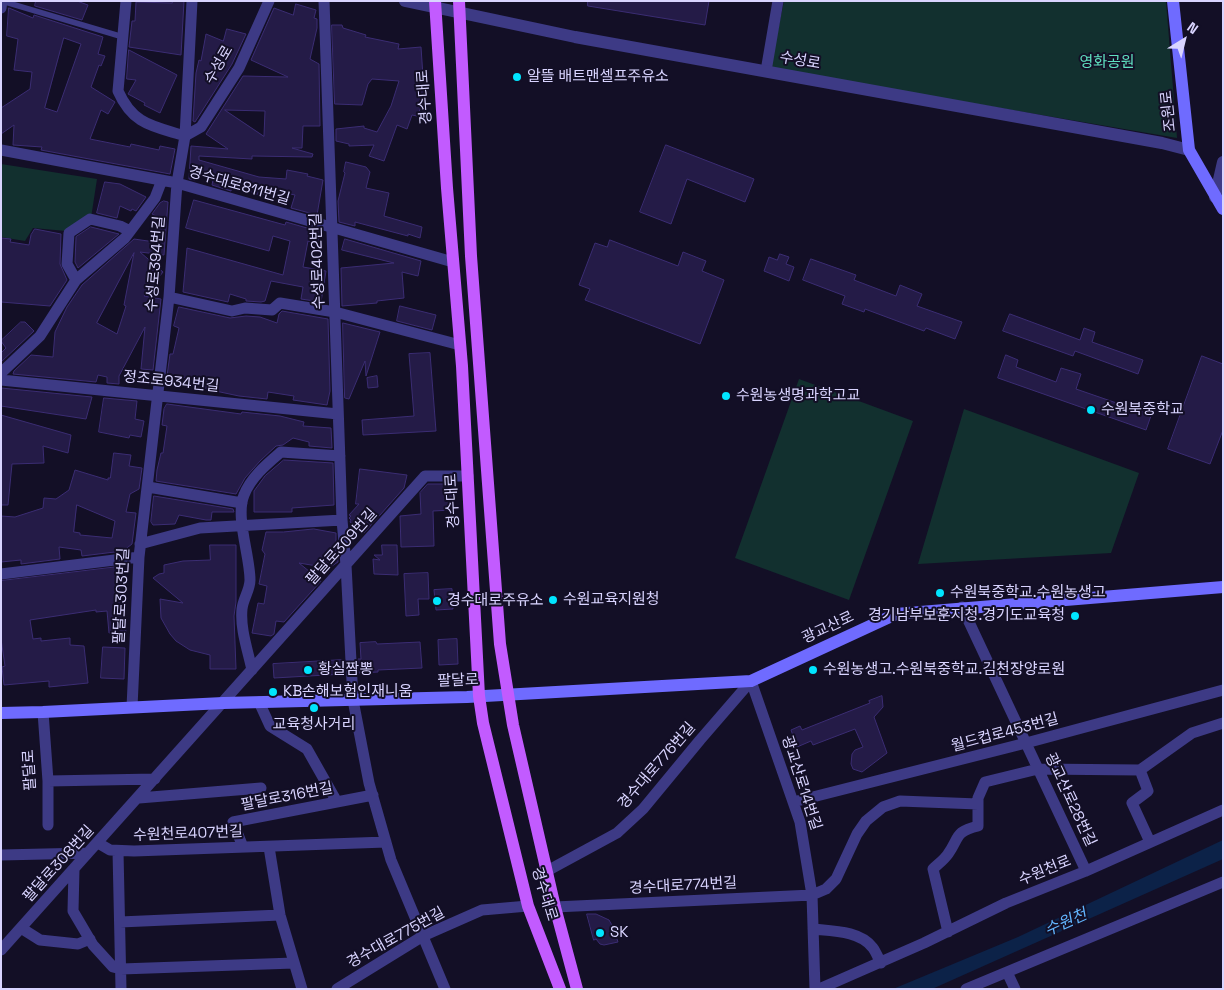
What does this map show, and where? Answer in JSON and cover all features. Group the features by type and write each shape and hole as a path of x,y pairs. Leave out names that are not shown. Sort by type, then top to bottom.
{"main road":[{"name":"조원로","path":"1173,1 1189,150 1223,209"},
{"name":"경수대로","path":"435,5 460,345 479,696 483,723 528,906 560,989"},
{"name":"경수대로","path":"459,7 471,256 500,644 513,725 555,907 577,989"},
{"name":"광교산로","path":"508,695 751,682 896,614 962,607 1223,587"},
{"name":"팔달로","path":"1,713 223,703 508,695"}],"street":[{"path":"1,8 2,1"},
{"path":"126,1 118,91 123,104 134,116 146,123 185,136"},
{"name":"수성로394번길","path":"158,395 169,297 177,183 185,136 192,1"},
{"name":"수성로","path":"185,136 201,127 239,68 269,1"},
{"name":"수성로402번길","path":"324,1 342,520 353,700"},
{"name":"수성로","path":"404,1 459,7 575,37 1162,143 1189,150"},
{"path":"766,71 778,1"},
{"name":"경수대로811번길","path":"1,150 177,183 453,262"},
{"path":"1215,197 1223,162"},
{"path":"1,373 40,336 76,280 125,238 155,198 162,180"},
{"path":"76,280 67,264 68,233 90,220 130,230"},
{"path":"169,297 232,311 244,308 272,310 280,303 335,312 460,345"},
{"name":"정조로934번길","path":"1,380 338,414"},
{"name":"팔달로303번길","path":"132,707 138,557 158,395"},
{"path":"252,670 244,634 242,609 250,582 241,516 243,496 258,473 281,452 340,456"},
{"name":"팔달로309번길","path":"223,703 425,476 468,476"},
{"path":"148,487 242,503"},
{"path":"140,544 200,528 342,520"},
{"path":"1,574 138,557"},
{"name":"광교산로28번길","path":"962,607 1086,871"},
{"name":"광교산로14번길","path":"751,682 800,822 812,896 817,989"},
{"name":"경수대로776번길","path":"548,871 617,833 643,809 751,682"},
{"name":"월드컵로453번길","path":"793,802 1026,743 1223,690"},
{"path":"353,700 373,795 391,860 445,989"},
{"path":"259,702 270,726 307,749 337,802"},
{"name":"팔달로308번길","path":"1,950 223,703"},
{"name":"팔달로","path":"42,712 48,781 48,825"},
{"path":"948,932 934,869 947,855 958,834 965,829 978,826 978,798 986,782 1038,769 1140,770 1192,733 1223,723"},
{"path":"1140,770 1148,791 1132,803 1150,842"},
{"path":"48,781 155,780"},
{"path":"139,798 261,788"},
{"name":"팔달로316번길","path":"243,847 233,822 373,795"},
{"path":"812,896 826,889 836,879 857,834 866,821 883,807 900,801 978,804"},
{"name":"수원천로","path":"817,989 881,963 1006,903 1086,871 1223,810"},
{"path":"302,989 280,915 269,846 386,842"},
{"path":"98,843 110,850 118,851"},
{"name":"수원천로407번길","path":"121,989 118,851 269,846"},
{"path":"1,855 88,853"},
{"path":"74,869 73,911 90,939 112,967 121,969 294,963"},
{"path":"966,989 1222,883"},
{"name":"경수대로774번길","path":"555,907 812,896"},
{"name":"경수대로775번길","path":"337,989 423,936 482,910 528,906"},
{"path":"120,922 280,915"},
{"path":"21,928 40,940 78,944 90,939"},
{"path":"813,929 839,931 863,938 873,948 881,963"},
{"path":"1007,972 1015,989"}],"lane":[{"path":"2,1 123,37"}],"green space":[{"name":"영화공원","path":"784,1 1166,1 1177,138 770,69"},
{"path":"1,164 97,179 91,218 66,231 33,228 25,241 1,237"},
{"path":"799,379 913,421 849,600 735,558"},
{"path":"964,409 1139,473 1111,553 918,564"}],"water":[{"name":"수원천","path":"1223,840 1223,859 932,989 893,989 1018,937"}],"building":[{"path":"36,1 77,1 88,5 82,20 35,6"},
{"path":"172,1 184,1 181,55 129,47 132,21 135,21 136,2 172,3"},
{"path":"588,1 709,1 705,25 588,6"},
{"path":"296,4 316,10 314,18 317,19 317,28 310,59 319,64 320,126 303,126 302,148 292,148 313,154 312,157 252,156 252,159 199,156 199,160 259,177 286,179 287,170 308,174 307,176 323,180 317,215 291,208 295,195 276,191 273,195 255,194 232,186 231,191 212,185 214,175 196,174 195,180 189,179 191,146 228,149 206,134 243,76 288,77 251,60 274,8 293,15","holes":["225,110 265,111 264,136"]},
{"path":"9,8 33,18 34,15 103,37 98,54 105,56 101,66 99,65 91,87 115,102 108,114 101,110 90,139 130,147 131,144 159,150 160,146 175,149 170,174 41,150 42,147 13,145 14,125 1,134 1,108 30,89 32,72 14,70 18,39 7,36","holes":["64,38 81,44 57,112 45,108"]},
{"path":"332,25 342,25 343,28 366,35 365,37 399,44 398,49 421,47 424,91 426,91 422,105 417,116 412,115 407,129 397,125 384,161 369,156 374,145 349,146 349,144 336,141 336,129 364,126 364,128 377,132 391,106 399,81 372,79 368,84 362,105 335,104"},
{"path":"227,29 246,34 232,64 195,122 193,121 196,73 199,60 201,61 206,34 223,41"},
{"path":"129,50 177,75 160,113 128,94 136,80 127,79"},
{"path":"666,145 754,179 745,202 687,179 671,224 640,212"},
{"path":"346,162 366,167 370,172 366,188 389,193 384,216 422,227 420,238 355,222 355,226 339,222 338,201"},
{"path":"105,182 120,184 146,197 136,211 120,206 117,218 97,213"},
{"path":"194,200 285,225 286,222 321,232 317,244 308,241 303,267 326,271 321,302 301,299 303,287 271,281 265,301 261,302 246,301 246,299 230,294 228,302 183,292 187,248 283,275 290,241 273,236 269,251 186,228"},
{"path":"168,202 164,255 140,252 163,272 144,296 161,299 153,370 141,369 145,327 119,376 119,384 107,383 107,377 98,375 96,382 13,374 31,355 53,357 55,332 67,307 82,285 134,239 155,242 158,217 152,214 160,203","holes":["134,253 124,305 126,306 117,334 97,323"]},
{"path":"91,227 119,234 78,268 75,262 76,237"},
{"path":"35,229 61,234 60,264 67,280 50,306 1,302 1,238 11,239 10,242 29,245 31,235"},
{"path":"345,239 421,261 418,276 402,272 404,298 377,301 377,303 342,306 341,268 394,263 342,250"},
{"path":"610,240 678,266 683,252 706,261 702,271 724,280 700,344 585,300 590,289 579,285 595,243 607,247"},
{"path":"780,254 789,257 786,264 794,267 789,281 764,271 769,257 777,260"},
{"path":"811,259 856,275 854,280 896,296 900,285 922,294 917,306 962,322 955,339 926,328 924,331 865,309 864,312 842,304 845,296 803,280"},
{"path":"400,306 436,315 432,330 397,321"},
{"path":"179,307 230,318 260,317 277,323 279,314 282,311 328,319 330,391 327,405 293,400 294,396 268,392 267,399 239,396 206,389 206,385 186,378 167,376 170,354 173,354 179,328 174,326"},
{"path":"1010,314 1080,340 1084,328 1095,332 1092,342 1143,360 1138,374 1075,351 1073,356 1003,331"},
{"path":"21,322 25,322 34,331 1,362 1,353 6,348 1,341"},
{"path":"343,323 380,332 366,376 365,361 349,399 345,398"},
{"path":"430,353 436,431 363,435 362,420 414,416 409,354"},
{"path":"1006,355 1018,360 1016,367 1056,382 1061,368 1081,374 1076,389 1134,409 1139,401 1154,407 1146,430 998,378"},
{"path":"1202,356 1223,364 1223,430 1210,464 1168,449"},
{"path":"377,376 378,387 368,388 367,378"},
{"path":"1,388 92,397 86,419 1,406"},
{"path":"104,398 137,401 135,419 144,421 141,437 130,435 129,438 99,432"},
{"path":"167,404 241,414 242,412 280,416 304,422 303,426 331,428 332,448 309,446 309,442 293,438 283,445 276,446 245,478 236,494 156,481 167,426 162,425 164,409"},
{"path":"1,415 71,435 68,453 43,446 44,463 12,464 8,505 1,505"},
{"path":"114,453 131,455 129,466 142,468 139,489 130,494 126,512 136,513 132,544 123,551 82,556 81,550 59,547 60,559 21,564 21,560 1,562 1,516 15,517 43,508 44,498 56,499 69,490 75,470 108,480 110,478","holes":["77,505 115,521 112,538 80,535 80,533 74,532"]},
{"path":"284,460 333,463 334,505 292,508 292,512 254,512 254,491 265,476"},
{"path":"360,469 407,475 404,488 364,533 350,522 349,518 351,516 349,515 359,504 356,504"},
{"path":"428,484 451,484 452,510 433,511 434,546 401,547 400,516 421,514 420,493"},
{"path":"154,496 233,509 234,512 212,512 211,520 179,515 175,524 153,525 151,522"},
{"path":"314,529 336,533 338,562 329,568 299,563 321,581 284,622 276,621 274,634 271,636 252,633 258,603 264,604 267,586 259,584 265,554 262,550 266,532"},
{"path":"210,545 236,545 236,602 234,616 236,669 210,669 210,655 190,650 176,641 161,618 160,599 183,603 153,578 164,573 164,565 183,561 210,560"},
{"path":"382,545 397,545 398,575 374,574 373,559 380,560 374,555 382,555"},
{"path":"118,567 118,580 126,632 109,633 107,611 96,612 96,610 30,620 33,639 41,638 41,641 70,638 70,645 84,646 88,683 49,687 49,681 4,685 2,667 5,666 1,639 1,581"},
{"path":"428,573 429,599 418,599 419,615 406,616 404,574"},
{"path":"452,589 453,609 436,610 434,590"},
{"path":"457,639 458,664 439,665 438,640"},
{"path":"376,642 377,644 420,642 422,668 359,673 358,659 361,659 360,643"},
{"path":"103,647 125,648 124,679 101,678"},
{"path":"343,660 344,674 274,678 273,664"},
{"path":"882,696 883,707 874,717 887,753 862,772 853,769 851,764 852,754 855,750 863,747 855,729 813,745 811,741 797,747 791,730 800,726 802,730 870,703 869,701"},
{"path":"587,914 596,914 609,920 618,942 604,945 600,944 596,939 594,940"}],"place":[{"name":"알뜰 배트맨셀프주유소","path":"517,77"},
{"name":"수원농생명과학고교","path":"726,396"},
{"name":"수원북중학교","path":"1091,410"},
{"name":"수원북중학교.수원농생고","path":"940,593"},
{"name":"수원교육지원청","path":"553,600"},
{"name":"경수대로주유소","path":"437,601"},
{"name":"경기남부보훈지청.경기도교육청","path":"1075,616"},
{"name":"황실짬뽕","path":"308,670"},
{"name":"수원농생고.수원북중학교.김천장양로원","path":"813,670"},
{"name":"KB손해보험인재니움","path":"273,692"},
{"name":"교육청사거리","path":"314,708"},
{"name":"SK","path":"600,933"}]}
